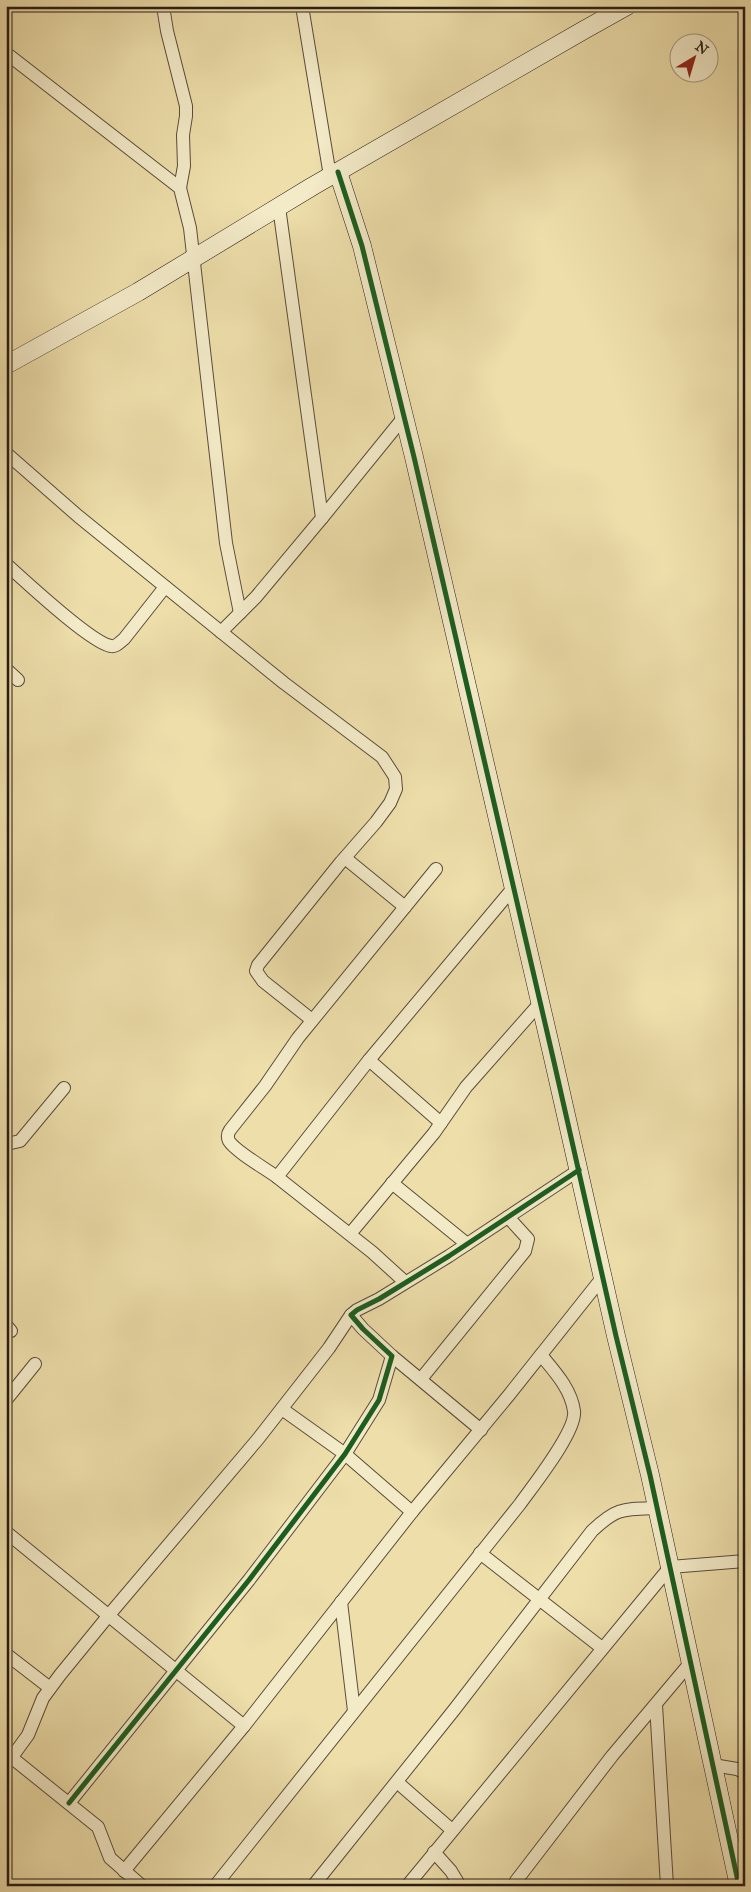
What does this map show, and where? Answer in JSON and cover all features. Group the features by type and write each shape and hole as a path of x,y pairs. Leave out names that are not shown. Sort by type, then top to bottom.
{"street":[{"path":"163,6 167,31 186,106 182,135 184,166 180,188 190,228 226,543 240,612"},
{"path":"302,6 337,172 362,246 541,1002 602,1278 658,1508 739,1886"},
{"path":"6,365 138,292 337,172 627,6"},
{"path":"6,53 180,188"},
{"path":"279,207 322,518"},
{"path":"221,632 256,597 404,417"},
{"path":"6,453 78,516 165,587 284,683 382,757 395,777 396,789 390,803 258,965 256,971 263,981 312,1020"},
{"path":"6,564 82,628 110,646 116,646 124,639 165,587"},
{"path":"6,670 18,680"},
{"path":"345,858 405,907"},
{"path":"405,1282 350,1234 277,1177 238,1150 229,1141 227,1136 266,1086 312,1020 436,869"},
{"path":"277,1177 369,1060 514,886"},
{"path":"350,1234 441,1123 466,1087 541,1002"},
{"path":"369,1060 441,1123"},
{"path":"6,1141 20,1141 64,1088"},
{"path":"142,1886 110,1858 98,1828 9,1755 28,1735 40,1704 50,1688 109,1615 197,1513 282,1409 329,1348 351,1315 466,1244 579,1170"},
{"path":"392,1183 466,1244"},
{"path":"421,1380 524,1251 528,1239 508,1217"},
{"path":"124,1871 244,1726 412,1512 542,1355 602,1278"},
{"path":"351,1315 392,1356 480,1430"},
{"path":"215,1886 520,1504 557,1452 569,1431 575,1413 567,1388 542,1355"},
{"path":"69,1803 249,1580 345,1454 379,1400 392,1356"},
{"path":"6,1400 35,1364"},
{"path":"282,1409 345,1454 412,1512"},
{"path":"313,1886 397,1782 592,1531 604,1519 622,1510 658,1508"},
{"path":"6,1532 244,1726"},
{"path":"480,1553 602,1648"},
{"path":"407,1886 670,1567 745,1561"},
{"path":"341,1602 354,1711"},
{"path":"6,1654 50,1688"},
{"path":"516,1886 516,1882 612,1756 691,1662"},
{"path":"656,1704 667,1886"},
{"path":"713,1766 745,1773"},
{"path":"397,1782 452,1830"},
{"path":"434,1852 451,1871 460,1886"}],"cycle path":[{"path":"338,172 362,246 414,457 616,1336 650,1475 739,1886"},
{"path":"69,1803 249,1580 345,1454 379,1400 392,1356 351,1315 449,1256 579,1170"}]}
